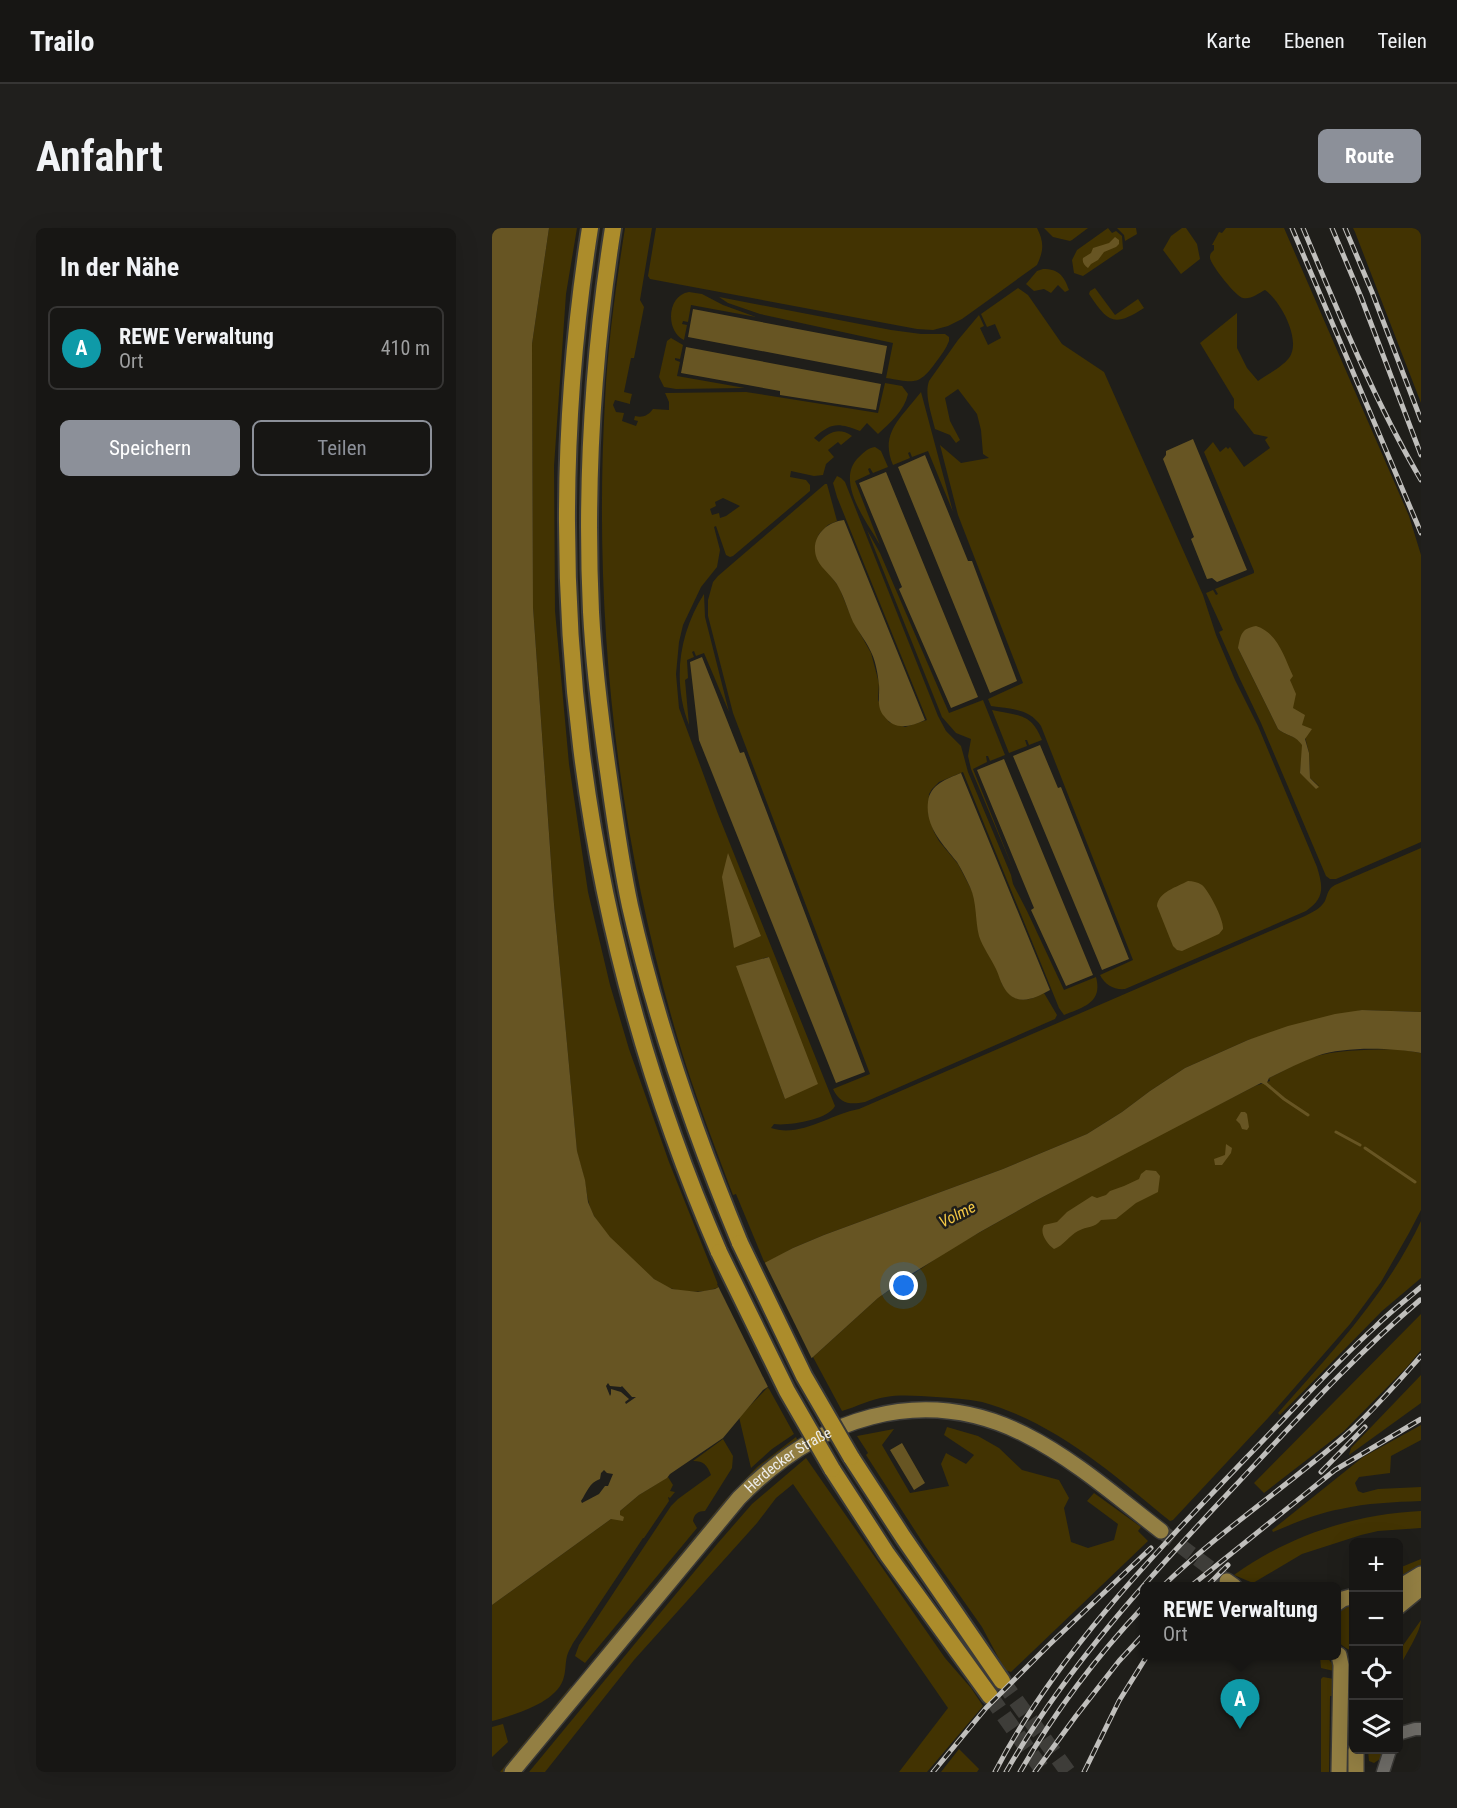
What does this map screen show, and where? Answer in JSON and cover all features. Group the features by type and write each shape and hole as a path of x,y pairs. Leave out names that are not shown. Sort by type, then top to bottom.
{"highway":[{"path":"590,228 581,283 568,426 569,620 576,709 592,823 606,904 629,995 676,1145 719,1252 787,1392 832,1469 887,1554 990,1696"},
{"path":"613,228 605,280 591,426 589,504 591,612 604,744 615,824 629,904 643,959 665,1038 701,1144 740,1243 804,1376 851,1457 1002,1682"}],"main road":[{"name":"Herdecker Straße","path":"512,1772 758,1478 806,1443 844,1424 888,1413 920,1410 943,1410 988,1420 1023,1433 1072,1462 1161,1531"},
{"path":"1403,1585 1421,1574"},
{"path":"1403,1603 1421,1588"},
{"path":"1339,1772 1343,1655"},
{"path":"1356,1754 1356,1772"}],"street":[{"path":"1403,1733 1421,1729"},
{"path":"1383,1772 1388,1754"}],"shaded area":[{"path":"549,228 577,228 566,294 554,466 555,611 569,764 588,892 610,985 629,1049 669,1162 719,1287 702,1291 690,1292 663,1285 640,1268 607,1234 591,1210 577,1152 554,904 533,607 532,344"},
{"path":"625,228 652,228 640,300 644,307 634,358 631,358 624,392 632,394 630,404 615,400 613,405 616,412 624,413 622,421 636,426 638,421 634,420 635,416 645,416 653,409 669,410 669,402 665,393 746,392 878,413 885,383 902,386 908,394 900,411 878,434 867,423 860,431 841,425 831,427 814,438 819,442 830,433 838,431 852,436 841,445 838,442 828,450 834,457 826,464 823,475 814,476 791,471 790,477 806,480 810,485 810,491 733,556 726,555 716,526 714,527 720,550 717,567 701,587 683,625 679,642 676,674 679,708 718,814 835,1106 831,1111 816,1118 798,1123 774,1124 771,1128 793,1130 804,1128 859,1109 1305,916 1321,906 1335,885 1421,848 1421,1012 1362,1010 1248,1040 1185,1068 1087,1134 1003,1169 824,1235 793,1248 765,1264 736,1194 733,1195 696,1096 677,1036 638,880 624,801 606,641 602,480 608,357","holes":["723,498 740,506 720,518 719,513 712,515 710,509 716,506 715,502","769,957 785,1099 737,966"]},
{"path":"656,228 1037,228 1042,246 1037,265 962,319 933,330 917,329 650,279 648,276"},
{"path":"1044,228 1088,228 1070,241 1053,237"},
{"path":"1108,228 1112,233 1116,231 1122,236 1123,249 1083,276 1074,273 1072,260 1077,250"},
{"path":"1117,228 1136,228 1137,234 1125,241 1124,235"},
{"path":"1182,228 1186,228 1197,244 1200,259 1181,274 1163,250 1171,236"},
{"path":"1226,228 1284,228 1409,516 1421,555 1421,842 1336,879 1326,876 1261,723 1219,632 1223,630 1206,593 1213,590 1216,595 1218,594 1215,589 1254,573 1254,571 1204,452 1213,442 1220,452 1230,447 1244,467 1270,448 1265,440 1268,437 1254,434 1234,408 1234,399 1200,343 1237,313 1237,348 1247,368 1258,381 1289,358 1293,342 1288,322 1271,295 1265,290 1243,298 1230,287 1215,267 1210,258 1214,250 1214,245 1212,245 1219,232 1222,233","holes":["1238,648 1290,680 1293,708 1302,725 1309,753 1310,778 1319,786 1300,773 1303,745 1297,739 1278,729"]},
{"path":"1353,228 1421,228 1421,403 1355,232"},
{"path":"1053,270 1060,274 1069,290 1065,292 1058,285 1051,293 1044,289 1034,291 1026,284 1037,271"},
{"path":"1018,288 1028,295 1062,344 1104,372 1203,595 1216,635 1258,726 1317,867 1321,886 1317,901 1306,911 1125,989 1110,986 1100,975 1133,960 1041,726 1025,713 991,706 988,699 1023,683 958,515 940,445 961,463 989,458 983,454 977,414 958,389 945,398 950,421 960,440 956,443 950,435 935,429 928,399 929,381 979,315 984,326 980,328 988,345 1001,338 995,324 987,327 981,314"},
{"path":"1095,288 1115,315 1138,299 1144,308 1125,318 1112,319 1101,311 1089,294"},
{"path":"689,292 702,294 723,305 756,317 691,305 688,322 683,321 682,324 687,325 684,340 674,329 671,314 676,300"},
{"path":"719,297 891,330 945,334 949,337 949,341 930,370 920,379 909,381 886,378 893,343 760,314 728,303"},
{"path":"671,338 683,345 680,359 675,358 680,362 677,376 745,388 676,389 664,387 659,377 667,341"},
{"path":"921,392 953,512 928,451 912,457 910,452 908,453 910,458 893,465 889,454 891,434 895,426"},
{"path":"875,447 881,451 888,467 873,473 870,468 868,469 870,474 855,481 880,545 855,501 850,477 852,466 859,457 868,449"},
{"path":"837,476 845,482 938,716 946,731 961,746 968,772 1013,884 1064,990 1096,977 1097,986 1097,993 1090,1003 1064,1015 1059,1008 963,772 939,782 929,794 928,813 939,841 958,864 972,891 1002,984 1015,998 1026,1000 1044,993 1057,1015 1055,1019 865,1102 855,1103 842,1100 833,1089 870,1074 733,713 708,616 708,600 713,582 718,576 827,484 837,521 828,525 819,534 815,546 817,558 839,587 852,619 871,653 879,683 878,700 889,722 905,727 927,720 837,497 833,483"},
{"path":"867,530 880,553 949,713 983,700 1005,755 990,761 986,756 987,762 973,769 1014,871 971,769 968,756 971,739 956,733 942,717"},
{"path":"704,594 705,617 729,712 704,653 696,656 694,651 692,652 694,657 687,660 688,678 685,680 689,725 681,691 681,658 689,625"},
{"path":"992,710 1028,720 1038,731 1042,740 1029,745 1025,740 1027,746 1009,753"},
{"path":"1397,1049 1421,1053 1421,1210 1381,1282 1350,1324 1268,1418 1173,1520 1170,1521 1105,1468 1059,1436 1034,1422 982,1402 898,1396 875,1399 842,1411 813,1357 878,1298 950,1249 1138,1146 1255,1086 1270,1081 1269,1078 1301,1062 1321,1055 1340,1052"},
{"path":"1421,1221 1421,1278 1382,1311 1280,1415 1278,1413 1374,1298 1407,1248"},
{"path":"1421,1314 1421,1350 1407,1367 1344,1431 1264,1493 1254,1483"},
{"path":"1421,1375 1421,1403 1349,1455 1351,1448"},
{"path":"768,1387 794,1434 772,1449 751,1468 739,1417"},
{"path":"1421,1425 1421,1440 1391,1456 1390,1473 1359,1477 1355,1483 1358,1491 1363,1493 1378,1489 1421,1487 1421,1501 1351,1507 1306,1519 1273,1532 1272,1530 1363,1457"},
{"path":"947,1427 978,1436 999,1448 1022,1470 1059,1480 1069,1498 1064,1508 1071,1542 1088,1548 1114,1540 1118,1524 1087,1501 1094,1493 1141,1527 1138,1531 1148,1541 1011,1672 1005,1670 982,1627 925,1546 866,1455 868,1453 857,1436 894,1429 882,1445 910,1493 949,1486 941,1464 946,1453 966,1464 974,1455 944,1435"},
{"path":"796,1437 798,1442 592,1667 588,1666 726,1499 757,1467"},
{"path":"723,1439 733,1456 732,1468 705,1511 698,1512 694,1516 693,1521 697,1528 585,1663 575,1656 579,1645 671,1506 711,1475 705,1464 693,1461"},
{"path":"806,1458 945,1658 983,1706 927,1772 899,1772 948,1708 793,1484 776,1498 757,1523 634,1660 545,1772 529,1772 752,1504"},
{"path":"668,1477 673,1485 670,1491 675,1492 670,1498 668,1497 669,1501 573,1643 567,1654 564,1677 559,1688 533,1707 492,1721 492,1605 611,1519 620,1515 620,1511 639,1495"},
{"path":"1421,1511 1421,1528 1378,1531 1349,1538 1302,1554 1255,1582 1234,1575 1299,1538 1347,1522"},
{"path":"1421,1559 1421,1565 1403,1576 1403,1566"},
{"path":"1349,1605 1349,1650 1341,1645 1341,1611"},
{"path":"1421,1620 1403,1661 1403,1645"},
{"path":"1320,1660 1329,1660 1334,1671 1321,1668"},
{"path":"1323,1677 1334,1679 1333,1696 1330,1696 1329,1772 1321,1772 1321,1679"},
{"path":"571,1686 573,1690 505,1772 500,1772"},
{"path":"503,1724 508,1742 492,1757 492,1727"},
{"path":"959,1749 979,1769 977,1772 941,1772"},
{"path":"1368,1754 1382,1754 1380,1759 1374,1763 1369,1761"}],"water":[{"name":"Volme","path":"492,228 549,228 532,344 533,607 554,904 577,1151 588,1202 594,1216 610,1237 654,1279 672,1289 698,1292 715,1289 793,1248 824,1235 1003,1169 1087,1134 1185,1068 1248,1040 1288,1026 1362,1010 1421,1012 1421,1053 1355,1049 1311,1058 1269,1078 1266,1085 1261,1083 1255,1086 980,1232 913,1273 878,1298 813,1357 763,1390 723,1438 639,1495 620,1511 620,1515 624,1517 623,1521 611,1519 492,1605","holes":["608,1383 610,1386 622,1386 632,1397 636,1397 626,1404 625,1402 629,1399 621,1392 611,1389 610,1396 606,1386","604,1470 613,1474 608,1486 582,1503 589,1488 600,1479"]},
{"path":"1115,237 1119,240 1116,247 1104,252 1088,268 1085,266 1083,258 1091,253 1093,248 1109,243"},
{"path":"693,309 887,346 882,374 688,337"},
{"path":"686,347 881,384 876,410 780,395 780,391 681,373"},
{"path":"1193,439 1247,570 1217,582 1212,578 1207,579 1191,539 1194,537 1163,459 1166,451"},
{"path":"925,455 968,561 972,561 1017,681 990,693 898,467"},
{"path":"886,472 978,697 951,708 899,589 902,587 859,483"},
{"path":"844,520 925,720 908,726 898,726 888,721 882,713 879,705 879,685 875,661 853,622 837,584 817,559 815,545 820,533 831,524"},
{"path":"1256,626 1264,629 1275,640 1293,676 1290,680 1296,694 1293,708 1305,715 1302,725 1312,729 1305,739 1309,753 1310,778 1319,787 1316,789 1300,773 1302,745 1278,729 1238,648 1242,633"},
{"path":"702,657 740,753 744,752 865,1072 836,1083 699,740 690,662"},
{"path":"1040,745 1058,788 1061,787 1129,959 1102,970 1013,756"},
{"path":"1004,759 1093,975 1066,986 1031,910 1034,908 977,770"},
{"path":"961,773 1050,990 1038,996 1025,1000 1019,999 1008,993 1003,986 979,936 970,887 957,862 936,835 929,819 928,802 932,791 940,783"},
{"path":"728,853 761,936 734,948 722,877"},
{"path":"1188,881 1198,883 1205,888 1219,913 1223,929 1219,934 1182,951 1173,946 1157,906 1164,894"},
{"path":"769,957 818,1084 785,1099 736,966"},
{"path":"1241,1112 1247,1114 1249,1127 1247,1130 1242,1129 1236,1120"},
{"path":"1226,1144 1232,1148 1231,1153 1222,1165 1215,1165 1214,1159 1225,1155"},
{"path":"1146,1170 1156,1171 1160,1176 1158,1192 1136,1203 1116,1219 1101,1220 1093,1226 1078,1231 1057,1248 1054,1249 1046,1241 1042,1231 1044,1225 1057,1222 1067,1212 1092,1196 1097,1198 1106,1195 1110,1191 1139,1179"},
{"path":"902,1443 925,1483 914,1490 890,1450"}],"pier":[{"path":"764,1261 813,1361 769,1389 717,1284"}],"waterway":[{"path":"1264,1082 1308,1115"},
{"path":"1336,1132 1360,1145"},
{"path":"1365,1148 1415,1182"}],"tunnel":[{"path":"1161,1531 1227,1581"},
{"path":"1002,1681 1068,1772"},
{"path":"990,1696 1044,1772"}],"railway":[{"path":"1292,228 1421,533"},
{"path":"1303,228 1373,388 1421,480"},
{"path":"1332,228 1361,297 1421,455"},
{"path":"1345,228 1421,420"},
{"path":"995,1772 1047,1686 1110,1605 1327,1374 1381,1321 1421,1287"},
{"path":"1146,1582 1324,1391 1420,1300"},
{"path":"1167,1582 1207,1547 1346,1435 1421,1356"},
{"path":"1196,1582 1335,1470 1421,1419"},
{"path":"1321,1472 1365,1427"},
{"path":"933,1772 986,1708 1151,1548"},
{"path":"1211,1582 1228,1565"},
{"path":"1006,1772 1056,1695 1140,1589"},
{"path":"1020,1772 1047,1728 1077,1686 1140,1611"},
{"path":"1035,1772 1119,1661 1140,1638"},
{"path":"1084,1772 1119,1701 1145,1660"}],"place":[{"name":"REWE Verwaltung","path":"1240,1729"}]}
